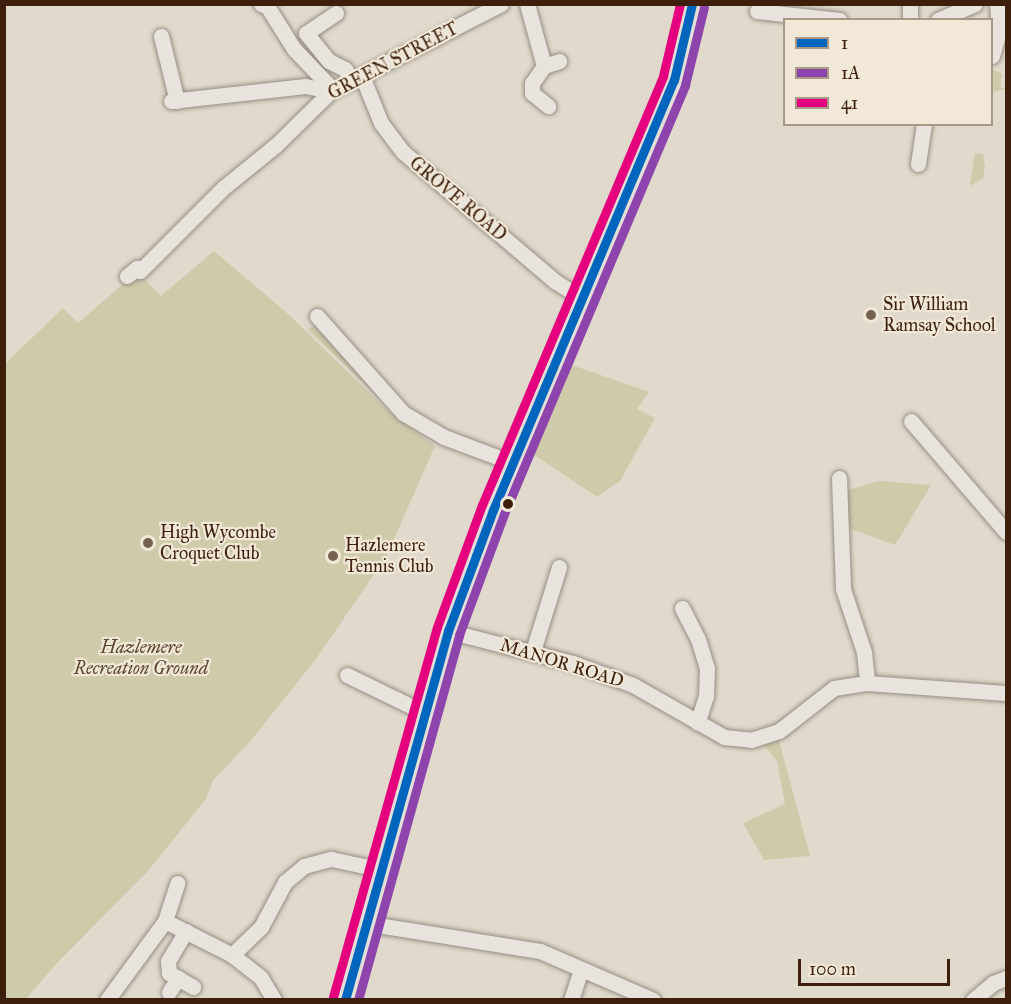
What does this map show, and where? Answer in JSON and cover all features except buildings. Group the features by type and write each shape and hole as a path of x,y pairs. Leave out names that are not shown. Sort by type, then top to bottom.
{"main road":[{"path":"345,999 378,869 448,631 513,463 674,80 692,4"}],"street":[{"path":"261,4 267,6 282,20 294,49 332,90"},
{"name":"GREEN STREET","path":"127,276 145,267 223,188 271,150 332,90 501,4"},
{"path":"527,4 551,63 532,83 532,93 548,106"},
{"path":"943,18 975,4"},
{"path":"993,52 1001,14 997,4"},
{"path":"757,11 822,18"},
{"path":"336,13 306,33 329,61 357,78"},
{"path":"161,36 174,101 305,86 332,90"},
{"name":"GROVE ROAD","path":"357,78 381,123 403,152 556,282 583,299"},
{"path":"918,164 924,126"},
{"path":"133,254 145,267"},
{"path":"317,316 403,413 444,436 513,463"},
{"path":"911,421 1006,532"},
{"path":"839,478 843,589 864,652 867,683"},
{"path":"533,651 559,567"},
{"path":"682,608 698,639 707,668 706,696 697,723"},
{"name":"MANOR ROAD","path":"448,631 533,651 633,685 724,737 751,740 779,731 834,688 867,683 1006,693"},
{"path":"347,675 423,712"},
{"path":"232,955 261,927 285,882 304,866 331,859 378,869"},
{"path":"107,999 165,921 177,883"},
{"path":"165,921 232,955 261,978 274,999"},
{"path":"365,923 540,951 652,999"},
{"path":"186,931 168,961 169,973 193,987"},
{"path":"571,999 581,970"},
{"path":"169,992 178,978"},
{"path":"973,999 993,983 1006,978"}],"green space":[{"path":"993,70 1002,74 1000,87 1006,89 993,92"},
{"path":"975,153 983,154 985,167 983,178 970,186"},
{"name":"Hazlemere Recreation Ground","path":"214,251 288,314 390,413 435,446 386,557 316,659 248,744 213,780 206,799 148,871 56,964 26,999 5,1000 5,364 63,308 78,323 137,272 161,296"},
{"path":"317,326 394,412 307,329"},
{"path":"569,364 649,392 637,409 655,418 620,481 597,497 530,452"},
{"path":"879,481 931,485 895,545 851,529 846,516 848,490"},
{"path":"778,737 810,856 764,860 743,823 785,804 777,761 764,745"}],"transit line":[{"name":"41","path":"333,997 437,627 482,505 663,76 680,4"},
{"name":"1","path":"345,1000 448,631 493,510 674,80 692,4"},
{"name":"1A","path":"358,1000 459,635 504,514 685,85 704,7"}],"place":[{"name":"Sir William Ramsay School","path":"871,315"},
{"name":"High Wycombe Croquet Club","path":"148,543"},
{"name":"Hazlemere Tennis Club","path":"333,556"}]}
